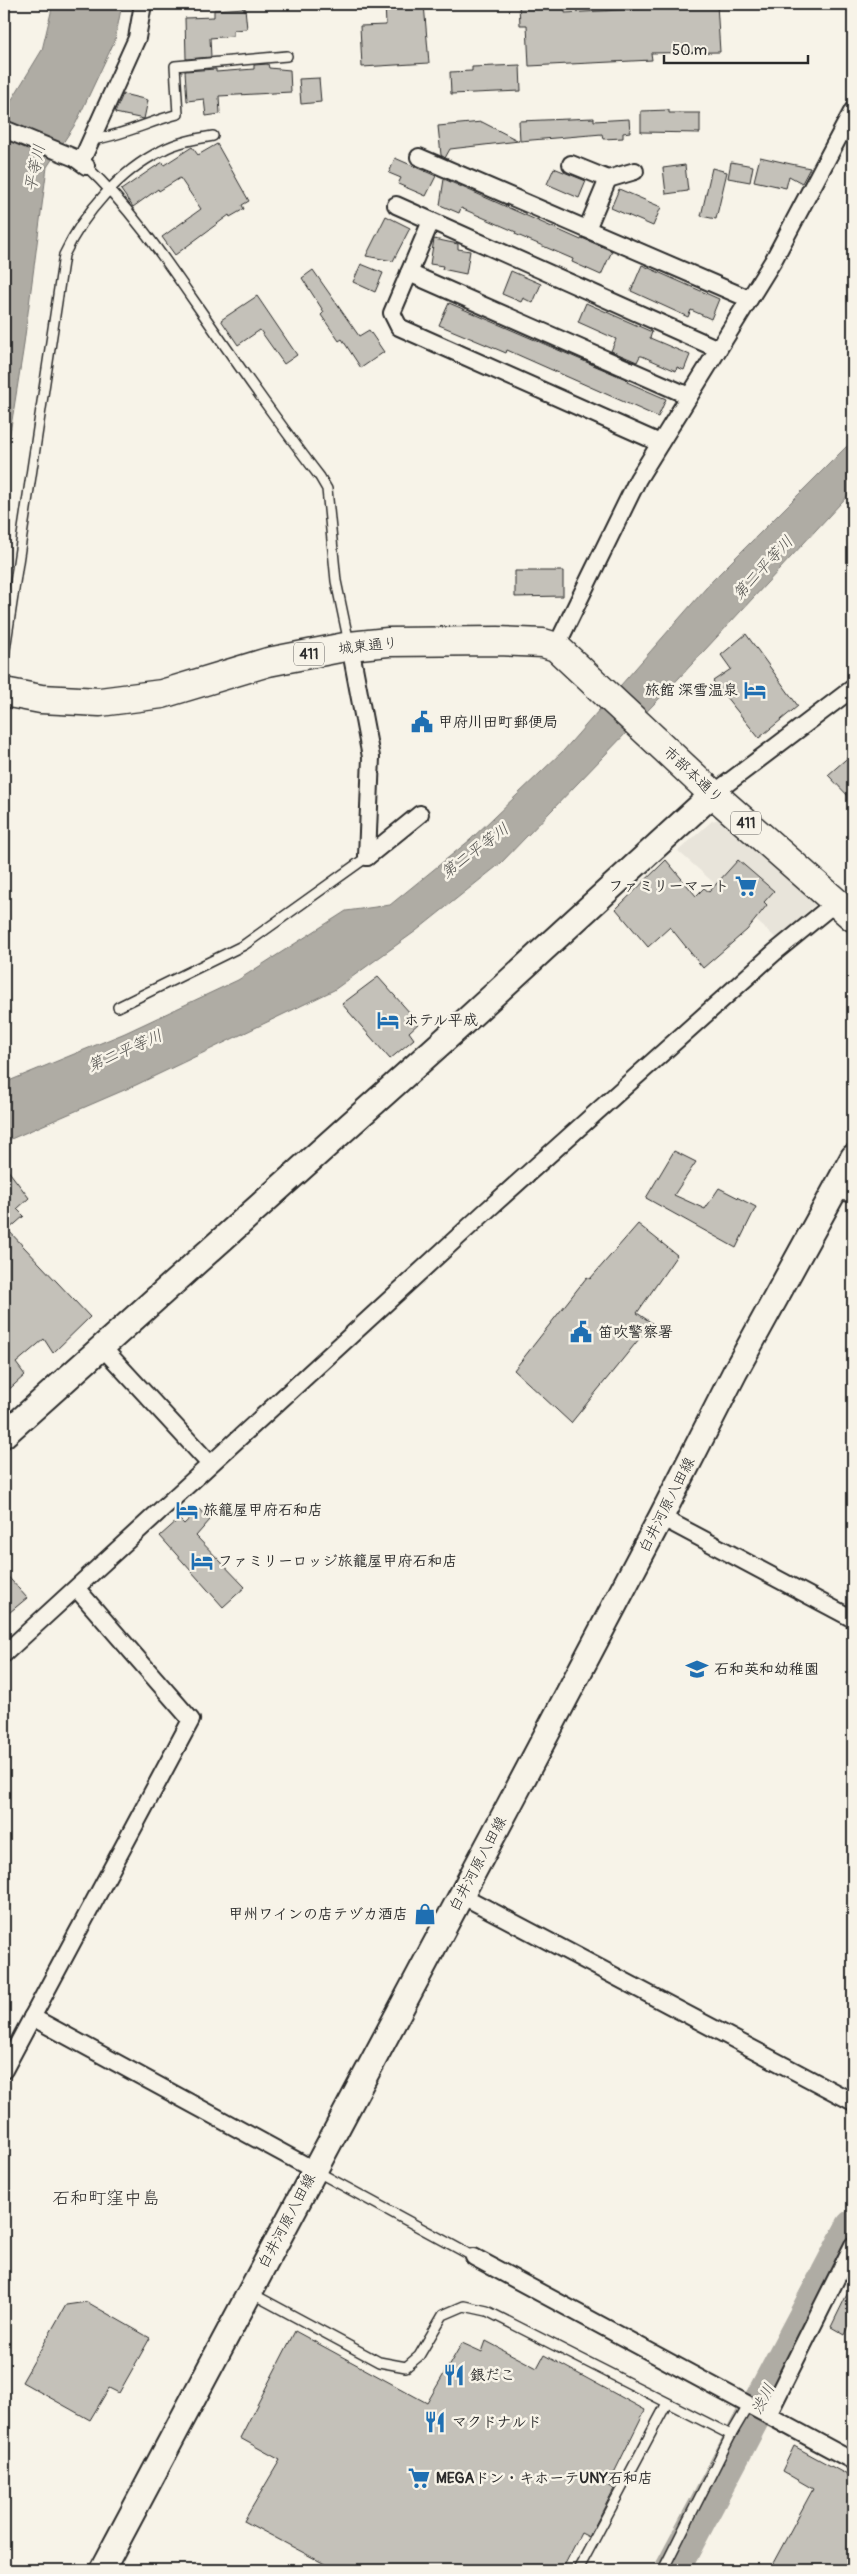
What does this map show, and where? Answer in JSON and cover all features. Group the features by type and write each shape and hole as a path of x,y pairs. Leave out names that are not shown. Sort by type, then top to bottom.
{"highway":[{"name":"城東通り","path":"4,692 41,699 100,702 153,695 268,662 350,646 388,642 498,641 543,643 556,647"},
{"name":"市部本通り","path":"556,647 713,794 845,910"}],"main road":[{"path":"4,1435 460,1026 713,794"},
{"name":"白井河原八田線","path":"102,2570 661,1517 734,1372 844,1192 853,1157"}],"street":[{"path":"4,129 80,162 137,38 143,4"},
{"path":"556,647 638,479 772,261 853,110"},
{"path":"419,157 749,299"},
{"path":"571,164 608,179 635,171"},
{"path":"587,229 608,179"},
{"path":"396,205 718,349"},
{"path":"431,221 392,313 399,327 660,443"},
{"path":"409,273 689,396"},
{"path":"350,646 371,757 367,856"},
{"path":"713,794 853,688"},
{"path":"367,856 420,814"},
{"path":"4,1654 77,1589 210,1464 484,1213 775,952 845,910"},
{"path":"102,1347 210,1464"},
{"path":"661,1517 853,1620"},
{"path":"4,2070 191,1720 77,1589"},
{"path":"461,1895 853,2102"},
{"path":"32,2017 314,2170"},
{"path":"758,2410 853,2245"},
{"path":"474,2257 853,2461"}],"lane":[{"path":"91,140 113,137 144,123 178,114 175,66 287,56"},
{"path":"4,656 64,255 74,235 110,189 136,166 160,151 190,140 213,136"},
{"path":"80,162 110,189 180,281 327,489 336,581 350,646"},
{"path":"118,1007 244,945 367,856"},
{"path":"314,2170 474,2257"},
{"path":"249,2292 379,2362 406,2366 419,2356 443,2315 464,2306 487,2312 731,2435"},
{"path":"578,2570 667,2403"},
{"path":"663,2570 731,2435 758,2410"}],"shaded area":[{"path":"724,818 819,901 777,939 678,851 712,821"}],"water":[{"name":"平等川","path":"53,4 122,4 115,40 76,123 47,167 23,351 4,471 4,151 8,106 42,50"},
{"name":"第二平等川","path":"853,440 853,490 679,678 501,863 416,931 334,990 136,1085 4,1142 4,1083 125,1033 238,980 346,911 390,905 470,840 564,750 713,580"}],"building":[{"path":"385,4 424,4 429,63 362,67 360,26 386,25"},
{"path":"519,4 565,4 565,13 657,8 658,4 717,4 720,52 651,53 652,60 529,66 527,25 520,25"},
{"path":"245,8 247,29 233,30 233,36 210,38 211,57 186,59 185,18 214,17 214,10"},
{"path":"268,64 269,68 290,70 291,92 219,96 220,114 206,116 204,99 187,101 185,71 216,69 216,72 254,69 254,65"},
{"path":"520,65 521,91 451,94 450,72 472,71 472,67"},
{"path":"319,78 321,102 301,104 299,79"},
{"path":"123,94 148,100 144,119 115,113"},
{"path":"669,110 669,113 700,113 700,133 641,132 641,111"},
{"path":"594,118 594,121 629,119 630,132 623,133 623,138 603,139 602,134 520,141 519,121"},
{"path":"482,122 519,141 450,149 445,158 441,155 438,126"},
{"path":"217,144 249,201 242,205 244,209 230,217 229,215 175,255 162,237 201,209 180,178 159,191 158,189 133,207 121,190 153,168 163,162 164,165 192,147 198,155"},
{"path":"760,157 810,168 802,183 789,176 786,188 754,181"},
{"path":"395,158 436,176 426,196 398,184 401,178 389,173"},
{"path":"731,162 753,166 750,182 728,178"},
{"path":"685,165 688,191 666,194 663,168"},
{"path":"554,168 586,181 579,198 547,184"},
{"path":"712,168 727,172 716,219 701,216"},
{"path":"444,179 581,240 582,238 612,251 601,275 572,262 573,259 461,208 459,213 440,205"},
{"path":"619,189 661,207 653,226 611,208"},
{"path":"386,216 410,228 393,261 366,256"},
{"path":"434,239 458,244 458,249 470,251 466,274 442,269 443,266 430,264"},
{"path":"361,264 383,273 375,292 353,282"},
{"path":"642,265 719,299 711,319 691,310 688,317 631,291"},
{"path":"313,270 359,336 369,330 384,352 361,368 342,339 339,341 321,315 324,312 302,278"},
{"path":"511,271 541,284 533,303 523,298 521,302 502,294"},
{"path":"257,296 297,355 284,364 260,330 238,345 221,320"},
{"path":"449,303 628,380 627,382 666,399 658,417 507,350 506,353 439,325"},
{"path":"586,303 652,332 650,338 690,355 684,370 677,367 676,371 642,356 640,356 637,362 611,351 616,339 578,322"},
{"path":"515,571 563,571 563,596 515,597"},
{"path":"746,634 798,706 759,738 713,681 731,669 721,655"},
{"path":"853,753 853,801 828,775"},
{"path":"666,860 696,896 704,888 709,892 738,860 774,891 764,902 767,905 747,930 703,968 670,927 648,947 616,909"},
{"path":"378,977 419,1023 409,1032 414,1039 390,1059 342,1004"},
{"path":"674,1151 696,1162 674,1195 705,1209 719,1188 756,1207 736,1248 646,1198"},
{"path":"4,1165 29,1198 17,1209 24,1216 8,1230 90,1317 53,1353 44,1339 16,1363 25,1375 4,1394"},
{"path":"638,1224 677,1255 637,1313 652,1323 571,1423 514,1370 587,1277 590,1279"},
{"name":"ファミリーロッジ旅籠屋甲府石和店","path":"200,1509 210,1520 196,1536 245,1587 223,1607 160,1536 179,1519 184,1524"},
{"path":"4,1572 27,1598 4,1617"},
{"path":"853,2282 853,2317 845,2335 831,2327"},
{"path":"87,2302 150,2338 119,2393 109,2388 90,2420 22,2382 66,2305"},
{"path":"295,2331 427,2403 462,2343 482,2352 486,2341 537,2368 544,2355 645,2410 608,2485 614,2489 589,2537 581,2533 562,2570 336,2570 244,2521 280,2460 240,2438"},
{"path":"794,2446 853,2478 853,2560 848,2570 783,2570 772,2565 813,2489 782,2471"}],"waterway":[{"name":"渋川","path":"672,2570 853,2227"}],"place":[{"name":"旅館 深雪温泉","path":"755,690"},
{"name":"甲府川田町郵便局","path":"422,722"},
{"name":"ファミリーマート","path":"746,886"},
{"name":"ホテル平成","path":"388,1020"},
{"name":"笛吹警察署","path":"581,1332"},
{"name":"旅籠屋甲府石和店","path":"187,1510"},
{"name":"ファミリーロッジ旅籠屋甲府石和店","path":"202,1561"},
{"name":"石和英和幼稚園","path":"697,1669"},
{"name":"甲州ワインの店テヅカ酒店","path":"425,1914"},
{"name":"銀だこ","path":"454,2375"},
{"name":"マクドナルド","path":"435,2422"},
{"name":"MEGAドン・キホーテUNY石和店","path":"419,2478"}],"district":[{"name":"石和町窪中島","path":"106,2198"}]}
